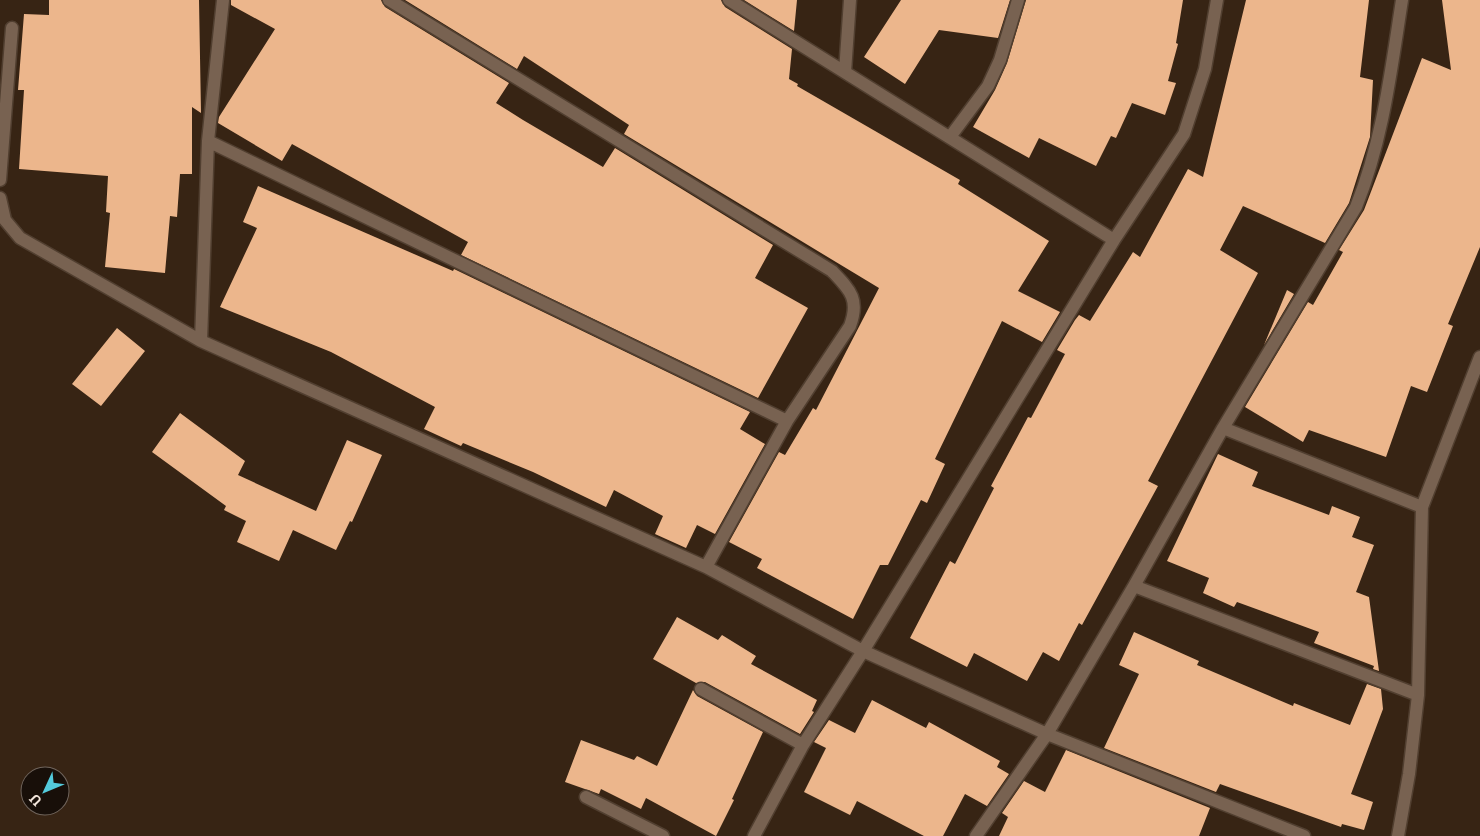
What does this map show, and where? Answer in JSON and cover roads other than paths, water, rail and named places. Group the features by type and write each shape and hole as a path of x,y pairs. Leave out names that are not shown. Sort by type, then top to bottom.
{"street":[{"path":"201,341 208,141 223,0"},
{"path":"389,0 832,271 849,289 855,312 850,326 787,421 706,567"},
{"path":"729,0 1114,240"},
{"path":"845,72 850,0"},
{"path":"950,137 988,86 1000,60 1018,0"},
{"path":"754,836 803,745 863,651 1114,240 1184,134 1205,69 1218,0"},
{"path":"976,836 1047,734 1134,586 1223,428 1356,207 1371,170 1382,127 1402,0"},
{"path":"0,180 12,28"},
{"path":"208,141 787,421"},
{"path":"0,198 5,220 20,238 201,341 706,567 863,651 1047,734 1304,836"},
{"path":"1398,836 1409,774 1418,695 1422,507 1480,357"},
{"path":"1223,428 1422,507"},
{"path":"1134,586 1418,695"},
{"path":"702,689 803,745"},
{"path":"586,797 663,836"}]}
